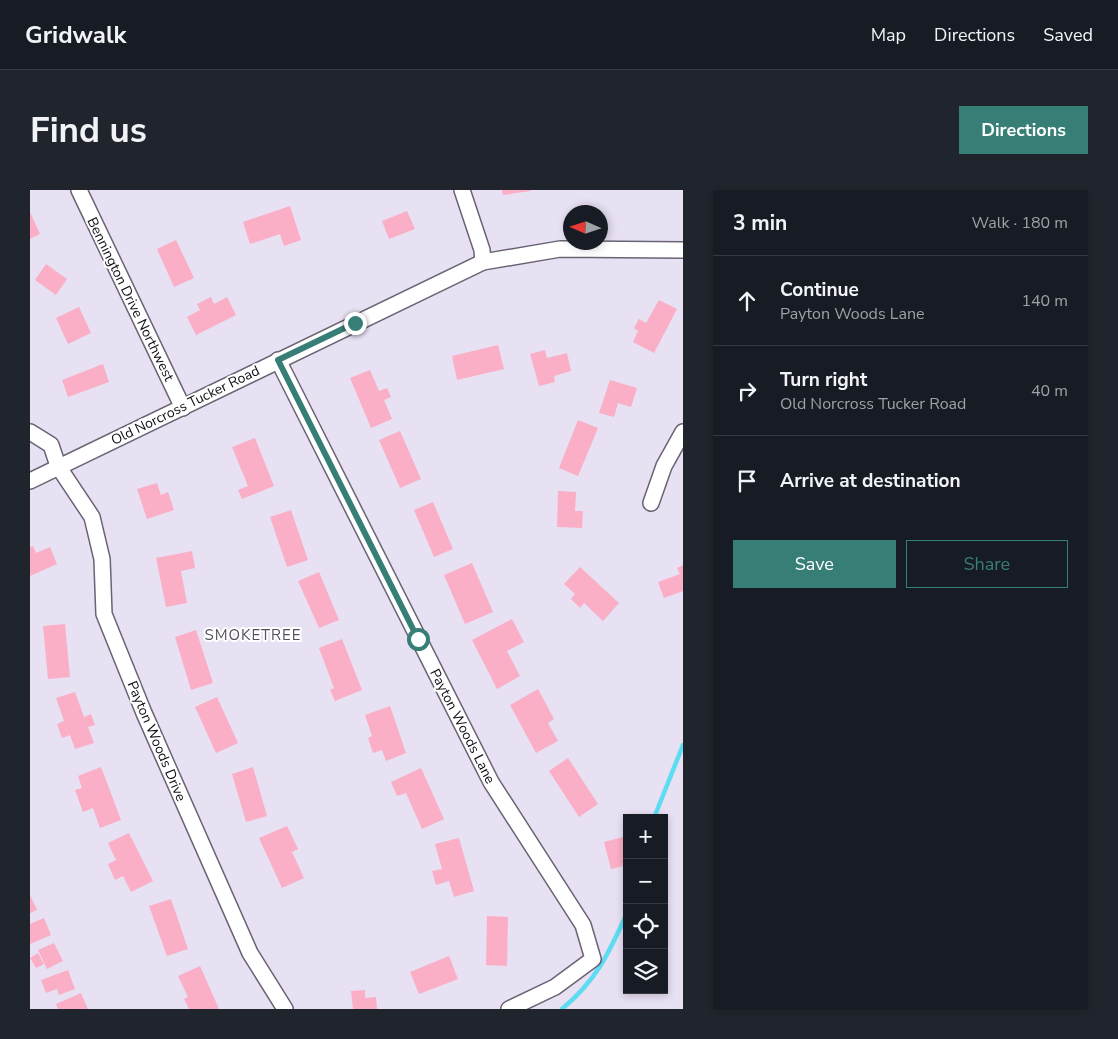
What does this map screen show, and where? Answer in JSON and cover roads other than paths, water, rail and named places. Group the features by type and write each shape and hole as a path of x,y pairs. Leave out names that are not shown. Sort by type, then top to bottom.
{"street":[{"name":"Bennington Drive Northwest","path":"79,190 184,408"},
{"path":"462,190 482,250 483,262"},
{"name":"Old Norcross Tucker Road","path":"30,480 184,408 278,360 483,262 560,249 683,250"},
{"name":"Payton Woods Lane","path":"278,360 491,782 583,925 593,959 555,987 509,1009"},
{"name":"Payton Woods Drive","path":"30,432 51,445 58,466 92,517 102,559 104,614 144,713 250,953 285,1009"},
{"path":"651,503 664,466 683,432"}],"waterway":[{"path":"656,814 683,745"},
{"path":"562,1009 593,977 623,922"}],"district":[{"name":"SMOKETREE","path":"253,635"}]}
